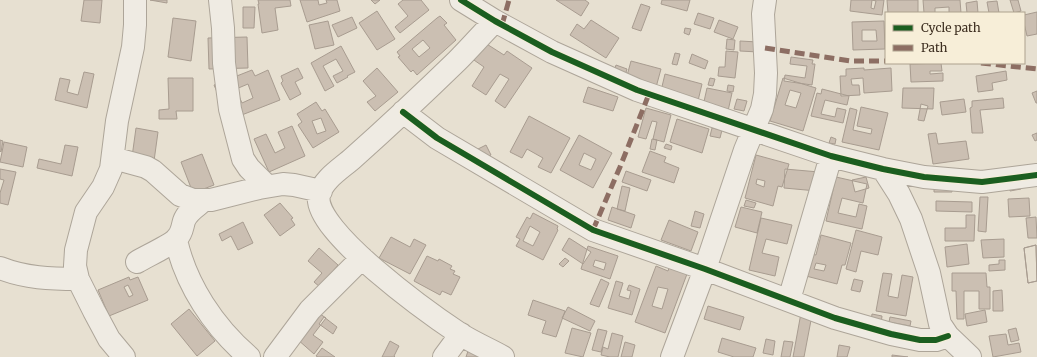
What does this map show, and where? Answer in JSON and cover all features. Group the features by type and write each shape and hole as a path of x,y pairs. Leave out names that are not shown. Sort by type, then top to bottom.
{"street":[{"path":"124,357 109,339 78,280 74,266 76,250 84,218 89,206 106,182 111,169 117,120 134,36 135,0"},
{"path":"220,0 223,20 224,63 230,109 243,159 249,168 267,186"},
{"path":"461,0 495,21 552,52 637,90 831,156 883,170 924,177 982,182 1037,175"},
{"path":"672,357 762,109 765,94 763,14 765,0"},
{"path":"495,21 457,61 327,182 321,191 319,203 328,222 362,258 393,285 461,334 503,357"},
{"path":"403,112 437,138 593,230 705,269 834,318 891,334 920,340 936,340 948,336"},
{"path":"789,300 831,156"},
{"path":"113,158 146,167 153,171 183,197 193,200 203,201 267,186 283,184 321,191"},
{"path":"883,170 899,194 911,219 929,273 940,324 948,336 970,357"},
{"path":"137,262 176,240 181,234 184,220 187,215 203,201"},
{"path":"176,240 180,258 192,284 208,310 224,333 249,357"},
{"path":"275,357 310,310 362,258"},
{"path":"0,268 21,275 50,279 78,280"},
{"path":"444,357 461,334"}],"building":[{"path":"84,0 102,0 100,23 81,21"},
{"path":"150,0 167,0 167,3"},
{"path":"258,0 290,0 291,6 275,8 278,30 262,33"},
{"path":"300,0 318,0 319,5 327,3 326,0 337,0 340,11 307,22"},
{"path":"371,0 380,0 375,4"},
{"path":"403,0 421,0 429,10 400,33 395,27 408,16 398,4"},
{"path":"556,0 585,0 589,3 581,16"},
{"path":"662,0 690,0 687,11 661,4"},
{"path":"851,0 872,0 884,0 882,15 850,11","holes":["872,0 876,1 874,9 871,8"]},
{"path":"887,0 918,0 918,12 888,12"},
{"path":"923,0 960,0 961,12 949,12 949,7 935,8 935,12 924,12"},
{"path":"1010,0 1018,0 1021,11 1014,12"},
{"path":"977,1 978,12 967,12 966,3"},
{"path":"997,1 999,12 989,12 987,2"},
{"path":"641,4 650,7 641,31 632,28"},
{"path":"243,7 255,7 254,28 243,28"},
{"path":"377,11 395,39 377,50 359,23"},
{"path":"1037,12 1037,34 1027,36 1025,15"},
{"path":"698,13 714,18 710,29 694,24"},
{"path":"440,16 447,23 444,25 456,40 417,75 413,70 411,72 398,57 400,56 397,52","holes":["423,40 430,48 419,57 412,49"]},
{"path":"352,17 357,28 338,37 332,25"},
{"path":"173,18 196,21 191,61 168,57"},
{"path":"591,20 619,38 606,58 570,35 577,24 584,29"},
{"path":"719,20 738,27 733,39 714,32"},
{"path":"328,21 334,45 315,49 309,25"},
{"path":"884,21 885,49 853,50 852,22","holes":["862,30 876,30 877,41 862,41"]},
{"path":"685,28 691,29 689,35 684,33"},
{"path":"247,37 248,68 209,69 208,38"},
{"path":"727,39 735,40 734,50 726,49"},
{"path":"482,41 504,55 507,51 532,68 505,108 495,101 509,79 500,74 486,95 472,86 484,67 471,58"},
{"path":"740,41 758,42 758,52 740,51"},
{"path":"341,46 355,72 337,83 333,76 343,71 336,59 323,66 334,86 325,91 311,63"},
{"path":"726,51 738,52 735,78 718,76 719,67 725,67"},
{"path":"675,53 680,54 677,65 672,64"},
{"path":"692,54 708,61 705,69 689,63"},
{"path":"791,57 813,60 812,64 815,64 812,85 784,81 785,75 805,78 807,66 790,64"},
{"path":"631,61 661,69 655,91 625,83"},
{"path":"910,64 941,64 942,71 930,71 930,74 943,73 943,81 911,82"},
{"path":"616,65 627,69 624,79 613,75"},
{"path":"298,68 303,78 295,82 301,94 290,100 281,83 283,81 281,76"},
{"path":"377,68 398,92 375,111 367,102 376,96 363,81"},
{"path":"864,68 864,70 891,68 892,91 864,93 863,78 851,79 852,85 859,85 860,95 841,96 840,76 846,76 846,69"},
{"path":"252,70 255,76 268,70 280,100 229,120 214,85","holes":["248,84 253,98 242,103 236,89"]},
{"path":"1006,71 1007,80 992,83 993,90 978,92 976,76"},
{"path":"84,72 94,74 87,108 55,100 60,78 70,80 67,92 78,95"},
{"path":"665,74 702,84 697,105 660,95"},
{"path":"168,78 193,78 193,111 176,111 177,119 159,119 159,110 169,109"},
{"path":"710,78 715,79 713,86 708,85"},
{"path":"783,78 816,88 803,131 770,121","holes":["790,90 801,93 796,108 785,105"]},
{"path":"728,85 734,86 733,92 727,91"},
{"path":"588,87 618,97 613,111 583,102"},
{"path":"707,88 732,93 728,111 703,106"},
{"path":"903,88 934,88 933,109 902,108"},
{"path":"822,89 849,96 847,105 825,100 821,114 835,117 837,108 846,110 843,123 811,116 817,93 821,94"},
{"path":"1037,91 1037,103 1036,103 1032,93"},
{"path":"1003,98 1004,108 980,110 983,133 972,133 970,108 972,107 972,101"},
{"path":"737,99 747,101 744,111 734,109"},
{"path":"964,99 966,112 942,115 940,102"},
{"path":"316,102 322,111 325,109 339,132 313,148 298,125 302,122 297,114","holes":["321,118 326,131 317,134 312,121"]},
{"path":"921,104 928,106 924,121 918,120"},
{"path":"861,107 888,113 879,150 842,142 850,108 857,110 853,130 871,134 872,129 857,126"},
{"path":"646,108 671,115 664,142 653,139 657,122 652,121 646,139 638,137"},
{"path":"529,116 570,138 551,173 538,167 543,158 527,149 522,158 510,152"},
{"path":"677,119 709,129 702,153 670,142"},
{"path":"292,126 305,156 269,172 254,139 266,134 275,153 285,148 278,132"},
{"path":"136,128 158,132 154,161 132,157"},
{"path":"712,128 722,130 720,138 710,136"},
{"path":"936,133 938,144 966,141 969,159 933,164 928,134"},
{"path":"1037,133 1037,140 1035,141 1032,135"},
{"path":"579,135 612,153 593,188 560,170","holes":["584,153 596,159 591,170 579,165"]},
{"path":"831,137 836,139 835,144 829,143"},
{"path":"652,139 657,140 655,150 650,149"},
{"path":"0,140 3,141 1,152 0,151"},
{"path":"4,142 27,147 23,167 0,162"},
{"path":"666,144 672,146 671,150 664,148"},
{"path":"65,145 78,147 72,176 37,168 39,159 61,164"},
{"path":"486,145 491,155 481,160 476,150"},
{"path":"650,151 666,157 664,162 679,168 674,183 642,172"},
{"path":"202,154 214,185 193,193 181,162"},
{"path":"756,155 789,164 782,187 778,186 773,206 745,198","holes":["757,179 765,181 764,187 756,184"]},
{"path":"0,169 16,172 8,205 0,203 0,193 4,180 0,179"},
{"path":"785,169 819,172 817,191 784,188"},
{"path":"626,171 651,180 647,191 622,182"},
{"path":"836,177 867,184 863,203 842,198 838,213 856,217 859,204 867,206 862,229 826,221"},
{"path":"866,177 869,188 855,192 852,180"},
{"path":"1020,182 1021,189 1010,191 1009,185"},
{"path":"622,186 630,188 625,211 617,209"},
{"path":"934,187 952,187 952,192 934,192"},
{"path":"980,197 988,197 986,232 978,231"},
{"path":"1029,198 1030,216 1009,217 1008,199"},
{"path":"746,200 756,203 754,208 744,206"},
{"path":"936,201 972,202 972,212 936,211"},
{"path":"280,203 293,218 291,219 295,225 280,236 264,215"},
{"path":"612,207 635,215 631,228 608,220"},
{"path":"741,207 762,212 757,233 735,227"},
{"path":"695,211 704,214 700,228 691,226"},
{"path":"533,213 558,226 558,230 543,260 516,246 520,239 516,237 527,217 530,219","holes":["530,226 540,232 533,246 523,241"]},
{"path":"966,215 975,215 974,241 945,241 945,228 966,228"},
{"path":"1036,217 1037,238 1028,238 1026,218"},
{"path":"761,218 792,225 787,244 766,239 762,253 779,257 775,276 749,270"},
{"path":"669,220 698,232 691,251 661,240"},
{"path":"243,222 253,243 238,250 231,236 222,241 219,234"},
{"path":"856,230 882,237 878,255 861,251 856,272 846,269"},
{"path":"821,235 851,243 845,265 842,265 837,284 806,276 811,254 816,255","holes":["816,263 826,265 824,271 814,269"]},
{"path":"391,237 410,247 414,239 426,245 410,274 379,258"},
{"path":"569,238 591,252 583,264 562,250"},
{"path":"1004,239 1004,257 983,258 981,240"},
{"path":"967,244 969,264 947,267 945,247"},
{"path":"1036,245 1037,281 1028,283 1024,248"},
{"path":"1036,245 1037,281 1028,283 1024,248"},
{"path":"588,246 618,256 610,279 581,269","holes":["595,260 606,263 604,270 593,266"]},
{"path":"319,248 338,265 320,287 314,282 322,273 308,261"},
{"path":"427,256 438,261 439,259 452,266 450,269 455,271 453,274 460,277 451,295 442,291 440,295 414,281"},
{"path":"565,258 569,261 563,267 559,264"},
{"path":"999,260 1005,260 1005,270 989,271 989,265 999,264"},
{"path":"656,266 668,271 669,268 687,274 665,333 635,322","holes":["658,287 668,289 662,309 652,306"]},
{"path":"883,273 892,274 888,296 898,298 902,275 913,277 906,316 876,311"},
{"path":"952,273 986,273 987,287 990,287 990,309 979,309 979,291 964,291 964,319 957,319 956,291 952,291"},
{"path":"129,277 130,280 138,277 148,300 109,316 98,290","holes":["128,285 133,295 129,297 124,287"]},
{"path":"601,279 609,283 599,307 590,304"},
{"path":"854,279 863,281 860,292 851,290"},
{"path":"616,281 623,283 619,296 629,299 631,291 627,290 629,285 640,289 632,315 608,308"},
{"path":"1002,290 1003,311 993,311 993,291"},
{"path":"533,300 565,311 556,337 542,333 546,321 528,315"},
{"path":"708,306 744,317 740,330 704,319"},
{"path":"568,307 595,321 590,331 562,318"},
{"path":"189,309 215,341 197,356 171,324"},
{"path":"985,310 987,322 967,326 965,314"},
{"path":"317,312 326,318 313,335 323,342 314,354 297,339"},
{"path":"801,313 812,315 804,357 793,357"},
{"path":"872,314 882,316 881,324 871,322"},
{"path":"324,317 337,327 333,334 319,324"},
{"path":"890,317 911,321 910,326 889,322"},
{"path":"572,328 591,333 583,357 565,353"},
{"path":"1016,328 1019,340 1011,342 1008,330"},
{"path":"598,329 607,331 601,352 592,350"},
{"path":"612,333 623,336 618,357 601,355 603,347 608,349"},
{"path":"1006,334 1008,345 1019,343 1021,352 993,357 989,336"},
{"path":"722,338 756,348 753,357 734,357 718,352"},
{"path":"766,339 775,341 773,355 763,353"},
{"path":"390,341 399,346 394,356 395,357 382,357"},
{"path":"784,341 793,342 790,357 781,357"},
{"path":"625,342 635,345 632,357 621,357"},
{"path":"839,345 850,347 847,357 837,357"},
{"path":"322,348 335,357 316,356"},
{"path":"468,351 485,357 466,357"},
{"path":"892,355 908,357 892,357"}],"marked path":[{"path":"502,25 509,0"},
{"path":"765,48 851,61 885,61"},
{"path":"990,64 1037,69"},
{"path":"593,230 649,94"}],"cycle path":[{"path":"461,0 495,21 552,52 637,90 831,156 883,169 924,177 982,182 1037,175"},
{"path":"403,112 437,138 593,230 705,269 835,318 891,334 920,340 936,340 948,336"}]}
